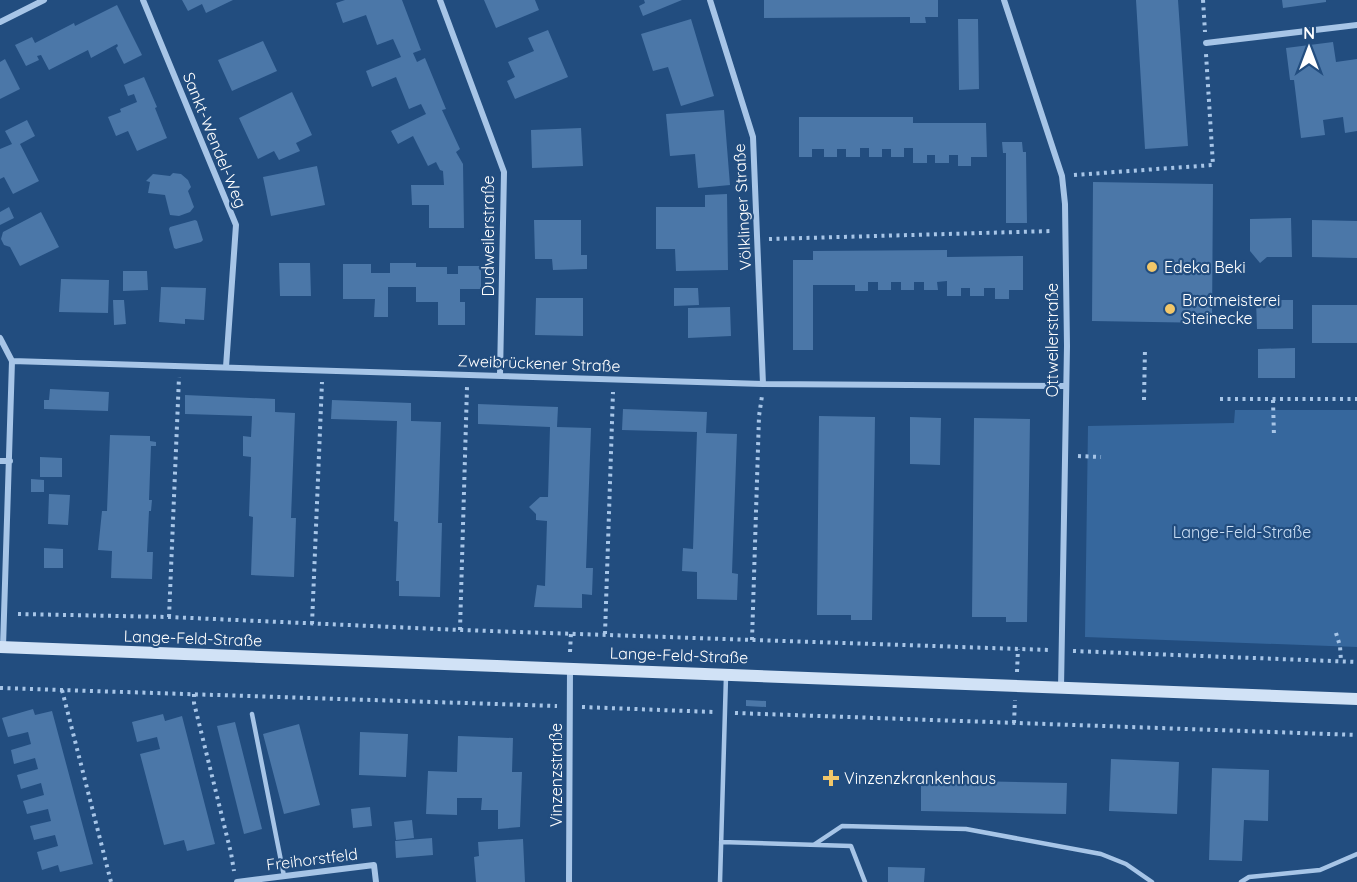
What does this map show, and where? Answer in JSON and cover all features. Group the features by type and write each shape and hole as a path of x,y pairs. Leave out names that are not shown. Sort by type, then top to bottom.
{"street":[{"path":"0,22 45,0"},
{"name":"Sankt-Wendel-Weg","path":"143,0 236,225 226,367"},
{"name":"Dudweilerstraße","path":"440,0 504,172 500,375"},
{"name":"Völklinger Straße","path":"710,0 753,137 763,384"},
{"name":"Ottweilerstraße","path":"1005,0 1062,176 1065,204 1066,386 1061,688"},
{"path":"1206,43 1357,25"},
{"path":"0,338 12,361 5,614 2,647"},
{"name":"Zweibrückener Straße","path":"12,361 763,384 1066,386"},
{"path":"0,461 10,461"},
{"name":"Lange-Feld-Straße","path":"2,647 1357,699"},
{"name":"Vinzenzstraße","path":"569,882 570,668"},
{"name":"Freihorstfeld","path":"237,882 374,865 376,882"}],"lane":[{"path":"720,882 726,674"},
{"path":"252,714 284,876"},
{"path":"815,844 842,826 966,829 1101,854 1126,864 1152,882"},
{"path":"721,842 851,846 865,882"},
{"path":"1241,882 1249,877 1320,870 1357,854"}],"path":[{"path":"1062,176 1213,165 1203,0"},
{"path":"757,239 1065,231"},
{"path":"1144,400 1145,348"},
{"path":"169,616 179,366"},
{"path":"312,624 322,370"},
{"path":"460,630 468,375"},
{"path":"605,634 613,379"},
{"path":"752,640 759,416 763,384"},
{"path":"1220,399 1357,399"},
{"path":"1273,400 1274,437"},
{"path":"1065,456 1101,457"},
{"path":"5,614 169,616 460,630 1357,662"},
{"path":"1336,633 1341,646 1341,661"},
{"path":"0,688 1357,735"},
{"path":"62,690 111,882"},
{"path":"194,694 194,703 234,872"}],"green space":[{"name":"Lange-Feld-Straße","path":"1235,410 1357,410 1357,647 1085,637 1088,426 1234,423"}],"building":[{"path":"182,0 233,0 206,13 202,4 188,11"},
{"path":"345,0 402,0 421,50 413,53 417,62 425,58 446,109 442,110 460,149 456,152 463,164 464,228 429,228 429,205 412,205 411,185 444,185 443,171 436,162 428,166 413,136 398,144 391,131 426,114 421,104 409,109 396,77 372,87 366,71 401,57 393,39 377,45 366,15 343,23 336,3"},
{"path":"484,0 535,0 539,10 496,28"},
{"path":"644,0 682,0 643,16 639,6 645,3"},
{"path":"764,0 938,0 938,17 925,17 926,23 910,23 910,17 764,18"},
{"path":"1136,0 1178,0 1188,146 1145,149"},
{"path":"1282,0 1326,0 1326,2 1283,8"},
{"path":"117,5 142,55 124,64 116,48 117,44 91,58 88,50 49,70 41,55 37,56 39,60 26,66 15,45 32,37 35,43"},
{"path":"691,19 714,96 681,106 668,67 653,71 641,34"},
{"path":"958,19 978,19 979,89 959,90"},
{"path":"548,30 568,77 515,99 507,81 515,77 508,62 534,51 528,38"},
{"path":"263,41 277,71 232,91 218,60"},
{"path":"1333,42 1336,62 1357,59 1357,131 1345,133 1343,117 1323,120 1325,135 1301,138 1294,80 1290,80 1286,48"},
{"path":"5,59 20,89 0,99 0,62"},
{"path":"144,77 167,138 137,151 128,131 116,136 108,117 137,102 134,94 128,96 124,85"},
{"path":"292,92 312,135 296,143 300,151 279,160 274,151 258,159 239,118"},
{"path":"724,110 730,185 698,188 695,154 670,156 666,114"},
{"path":"799,117 913,117 913,123 986,123 987,157 971,157 971,166 958,166 958,155 949,155 949,163 935,163 935,155 927,155 927,163 913,163 913,148 904,148 904,157 891,157 891,149 882,149 882,157 869,157 869,148 860,148 860,157 846,157 846,149 837,149 837,157 824,157 824,149 812,149 812,157 799,157"},
{"path":"27,120 35,136 20,144 39,181 13,194 4,177 0,179 0,149 12,144 5,131"},
{"path":"581,128 583,166 532,168 531,130"},
{"path":"1002,142 1022,142 1023,152 1026,152 1027,223 1006,223 1006,153 1003,153"},
{"path":"317,166 325,205 271,216 263,177"},
{"path":"173,173 181,174 188,180 191,187 188,191 194,207 190,212 179,216 170,215 165,195 148,193 150,182 146,181 153,174 170,176"},
{"path":"1093,182 1213,184 1212,323 1092,321"},
{"path":"727,194 728,270 676,271 675,249 656,249 656,207 705,207 705,195"},
{"path":"9,207 14,218 0,225 0,212"},
{"path":"41,212 59,247 20,266 10,247 4,245 1,239 3,232"},
{"path":"1291,218 1292,257 1267,257 1260,263 1250,251 1250,219"},
{"path":"195,220 203,240 174,248 170,227"},
{"path":"534,220 581,220 581,255 587,255 587,269 553,270 552,259 535,259"},
{"path":"1312,220 1357,221 1357,258 1312,257"},
{"path":"947,250 947,257 1023,256 1023,290 1009,290 1009,299 995,299 995,288 984,288 984,296 970,296 970,288 961,288 961,296 947,296 947,281 937,282 938,290 924,290 924,282 914,282 914,290 901,290 901,282 891,282 891,290 878,290 878,282 868,282 868,291 855,291 855,285 813,285 813,350 793,350 793,260 813,260 813,251"},
{"path":"279,263 310,263 311,296 280,296"},
{"path":"390,263 416,263 416,267 447,267 447,274 458,274 458,266 481,266 481,289 460,289 460,302 465,302 465,325 438,325 438,302 416,302 416,287 388,287 388,317 374,317 375,299 343,299 343,264 371,264 371,273 390,273"},
{"path":"123,271 147,271 148,290 123,291"},
{"path":"61,279 109,280 108,313 59,312"},
{"path":"161,287 206,288 204,320 185,319 185,324 159,322"},
{"path":"674,288 698,288 699,305 674,306"},
{"path":"536,298 583,298 583,336 535,335"},
{"path":"113,300 124,300 126,324 114,325"},
{"path":"1256,300 1293,300 1293,329 1257,329"},
{"path":"1312,305 1357,305 1357,343 1312,343"},
{"path":"730,307 731,336 688,338 688,308"},
{"path":"1295,348 1295,378 1258,378 1258,349"},
{"path":"50,389 109,392 108,411 44,409 44,400 49,400"},
{"path":"185,395 275,399 275,412 295,413 291,518 296,518 294,577 251,575 253,517 249,516 251,457 243,456 243,436 251,437 252,416 185,414"},
{"path":"332,400 411,403 411,421 441,422 438,523 442,523 440,597 399,596 399,581 396,581 398,522 394,521 397,421 331,419"},
{"path":"478,404 558,407 557,427 591,428 586,568 593,568 592,595 582,594 582,608 534,607 537,585 545,586 547,521 536,520 536,514 529,507 540,497 548,497 550,427 478,424"},
{"path":"623,409 707,412 706,433 737,434 732,573 738,574 737,600 697,599 697,572 682,571 683,548 693,549 697,432 622,430"},
{"path":"819,416 875,417 872,620 851,620 851,615 817,615"},
{"path":"910,417 941,418 940,465 910,464"},
{"path":"974,418 1030,419 1027,622 1006,622 1006,617 972,617"},
{"path":"110,435 150,436 150,441 156,442 156,446 151,446 149,500 152,500 151,511 149,511 147,552 153,552 152,579 111,578 112,551 98,550 102,511 107,511"},
{"path":"40,457 62,458 62,477 40,477"},
{"path":"31,479 44,480 44,492 31,492"},
{"path":"49,494 70,495 68,525 48,524"},
{"path":"44,548 63,549 63,568 44,568"},
{"path":"746,700 766,701 766,707 746,706"},
{"path":"33,709 35,715 52,711 93,864 60,872 58,865 42,870 37,852 58,846 55,835 34,840 30,826 51,821 48,809 27,814 23,801 44,795 41,783 21,789 17,775 38,769 35,758 14,764 11,750 31,744 28,732 8,737 2,718"},
{"path":"163,714 165,721 182,716 215,844 187,851 184,840 164,845 140,754 160,749 157,737 137,742 132,722"},
{"path":"235,722 262,829 244,834 217,726"},
{"path":"299,724 320,805 284,814 263,734"},
{"path":"360,732 408,734 406,777 359,775"},
{"path":"458,736 513,738 512,772 522,772 520,827 498,829 498,810 481,810 482,798 457,798 457,815 426,814 428,771 457,772"},
{"path":"1111,759 1179,762 1177,814 1109,811"},
{"path":"1212,768 1269,770 1268,821 1244,820 1242,861 1209,860"},
{"path":"921,780 1067,783 1066,814 921,811"},
{"path":"370,807 372,826 353,828 351,809"},
{"path":"412,820 414,838 396,840 394,822"},
{"path":"432,838 433,855 396,858 395,841"},
{"path":"523,839 525,882 476,882 474,857 479,856 478,842"},
{"path":"888,867 925,868 924,882 888,882"}],"place":[{"name":"Edeka Beki","path":"1152,267"},
{"name":"Brotmeisterei Steinecke","path":"1170,309"},
{"name":"Vinzenzkrankenhaus","path":"831,778"}]}
